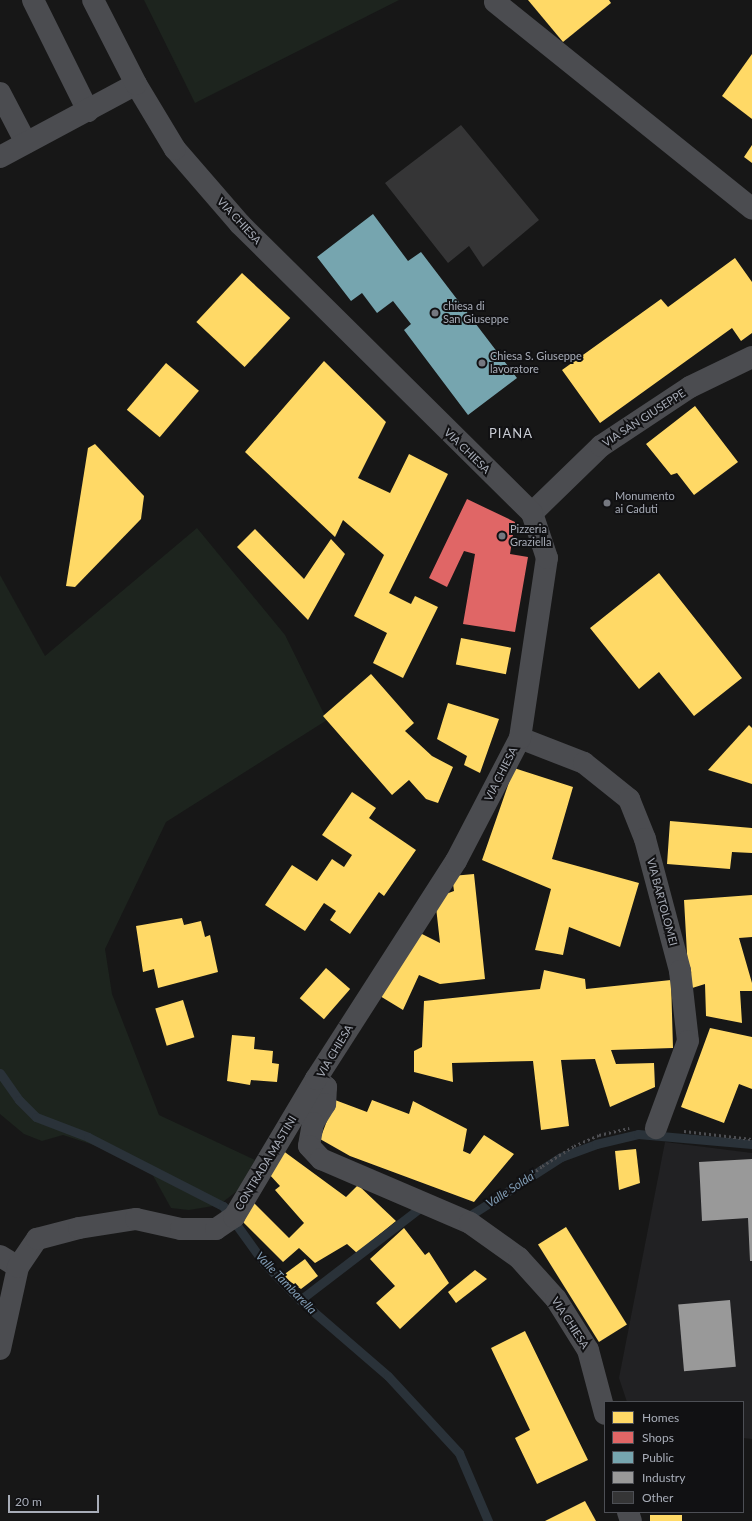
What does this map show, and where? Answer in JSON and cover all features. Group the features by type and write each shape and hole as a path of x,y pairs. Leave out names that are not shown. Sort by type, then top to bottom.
{"street":[{"path":"33,0 88,111"},
{"name":"VIA CHIESA","path":"93,0 136,84 175,149 240,224 532,513 547,558 520,738 456,861 316,1079 326,1087 325,1104 313,1123 309,1146 321,1159 470,1223 519,1258 556,1300 588,1350 604,1410"},
{"path":"495,2 752,209"},
{"path":"0,157 136,84"},
{"path":"0,94 26,143"},
{"name":"VIA SAN GIUSEPPE","path":"532,513 601,446 690,388 752,357"},
{"name":"VIA BARTOLOMEI","path":"520,738 584,763 630,799 645,839 680,971 688,1041 656,1128"},
{"name":"CONTRADA MASTINI","path":"0,1349 9,1261 37,1239 79,1228 136,1220 181,1229 216,1229 234,1217 316,1079"}],"path":[{"path":"470,1223 542,1166 574,1146 626,1128 656,1128 752,1139"}],"shaded area":[{"path":"144,0 399,0 195,103"},
{"path":"197,528 285,635 327,720 166,822 105,949 112,994 159,1115 255,1160 237,1191 219,1205 189,1210 171,1208 151,1172 106,1149 63,1135 42,1141 24,1134 0,1114 0,575 45,656"},
{"path":"665,1142 752,1153 752,1439 744,1438 744,1401 627,1401 619,1378"}],"building: Homes":[{"path":"528,0 609,0 611,3 563,42"},
{"path":"752,54 752,119 722,96"},
{"path":"752,145 752,163 744,157"},
{"path":"735,258 752,282 752,333 741,341 732,328 600,423 562,370 661,299 668,307"},
{"path":"242,273 290,318 245,367 196,322"},
{"path":"324,361 386,422 358,478 390,493 409,454 448,474 389,593 411,604 415,596 438,607 403,678 373,663 387,633 354,616 384,555 343,520 335,537 245,452"},
{"path":"166,363 199,391 160,437 127,410"},
{"path":"695,406 738,462 694,495 677,473 671,475 646,444"},
{"path":"95,444 144,496 141,519 75,587 66,586 88,448"},
{"path":"255,529 304,579 331,539 345,554 308,620 237,547"},
{"path":"659,573 742,678 694,716 659,672 639,689 590,628"},
{"path":"461,638 511,648 506,674 456,665"},
{"path":"371,674 414,723 405,731 432,756 453,767 438,803 426,799 409,780 392,795 323,716"},
{"path":"448,703 499,719 480,773 464,765 467,756 437,739"},
{"path":"749,725 752,728 752,784 708,770"},
{"path":"514,768 573,787 552,859 639,883 620,947 569,927 563,955 535,950 551,889 482,860"},
{"path":"352,792 376,808 369,818 416,850 384,896 379,892 350,934 330,920 336,911 324,903 305,931 265,905 292,865 317,881 332,859 344,867 352,855 322,835"},
{"path":"670,821 752,828 752,853 732,852 730,869 667,864"},
{"path":"474,874 485,979 440,984 419,975 403,1010 375,993 412,929 440,943 435,898 454,891 452,876"},
{"path":"752,895 752,937 739,938 752,983 752,991 740,991 742,1023 706,1016 705,984 689,989 684,900"},
{"path":"182,918 184,925 201,921 205,937 210,935 218,972 158,988 154,969 143,972 136,926"},
{"path":"326,968 350,989 324,1019 300,998"},
{"path":"544,970 585,979 586,989 671,980 673,1048 611,1050 616,1064 654,1063 655,1087 610,1107 595,1059 561,1060 569,1126 541,1130 533,1061 452,1063 453,1082 414,1072 414,1051 422,1047 424,1001 540,989"},
{"path":"183,1000 194,1037 167,1046 155,1008"},
{"path":"710,1028 752,1037 752,1089 739,1084 724,1123 681,1107"},
{"path":"232,1035 255,1037 254,1049 273,1051 272,1063 279,1064 277,1082 251,1080 250,1085 227,1081"},
{"path":"335,1100 367,1112 372,1100 409,1114 413,1101 467,1129 463,1151 470,1154 484,1135 514,1154 474,1202 350,1156 320,1139"},
{"path":"636,1149 640,1183 619,1190 615,1151"},
{"path":"282,1150 346,1197 358,1185 396,1221 357,1253 347,1244 315,1263 299,1248 283,1262 243,1222 254,1203 289,1238 304,1223 275,1190 280,1186 269,1174"},
{"path":"566,1227 627,1325 599,1342 538,1244"},
{"path":"404,1228 425,1255 429,1252 449,1283 400,1329 376,1303 395,1286 370,1259"},
{"path":"305,1259 318,1276 301,1289 282,1276"},
{"path":"475,1270 487,1279 456,1303 448,1292"},
{"path":"525,1331 588,1460 537,1484 515,1438 530,1430 491,1348"},
{"path":"585,1501 596,1521 545,1521"},
{"path":"650,1515 682,1515 682,1521 650,1521"}],"building: Shops":[{"path":"467,499 515,522 510,554 528,557 515,632 463,624 475,554 464,551 447,587 429,578"}],"building: Public":[{"name":"chiesa di San Giuseppe","path":"373,214 408,261 421,252 517,378 468,415 404,330 411,324 393,301 377,313 362,293 351,301 317,257"}],"building: Industry":[{"path":"752,1159 752,1261 750,1261 748,1218 702,1221 699,1162"},
{"path":"730,1300 736,1367 684,1371 678,1305"}],"building: Other":[{"path":"461,125 539,220 483,267 469,246 448,263 385,183"}],"waterway":[{"name":"Valle Tambarella","path":"0,1073 19,1100 36,1117 88,1137 223,1206 264,1263 300,1300 388,1376 459,1453 488,1521"},
{"name":"Valle Solda'","path":"463,1214 469,1216 561,1157 596,1144 638,1134 752,1144"},
{"name":"Valle Solda'","path":"300,1300 424,1205"}],"place":[{"name":"chiesa di San Giuseppe","path":"435,313"},
{"name":"Chiesa S. Giuseppe lavoratore","path":"482,363"},
{"name":"Monumento ai Caduti","path":"607,503"},
{"name":"Pizzeria Graziella","path":"502,536"}],"district":[{"name":"PIANA","path":"511,433"}]}
